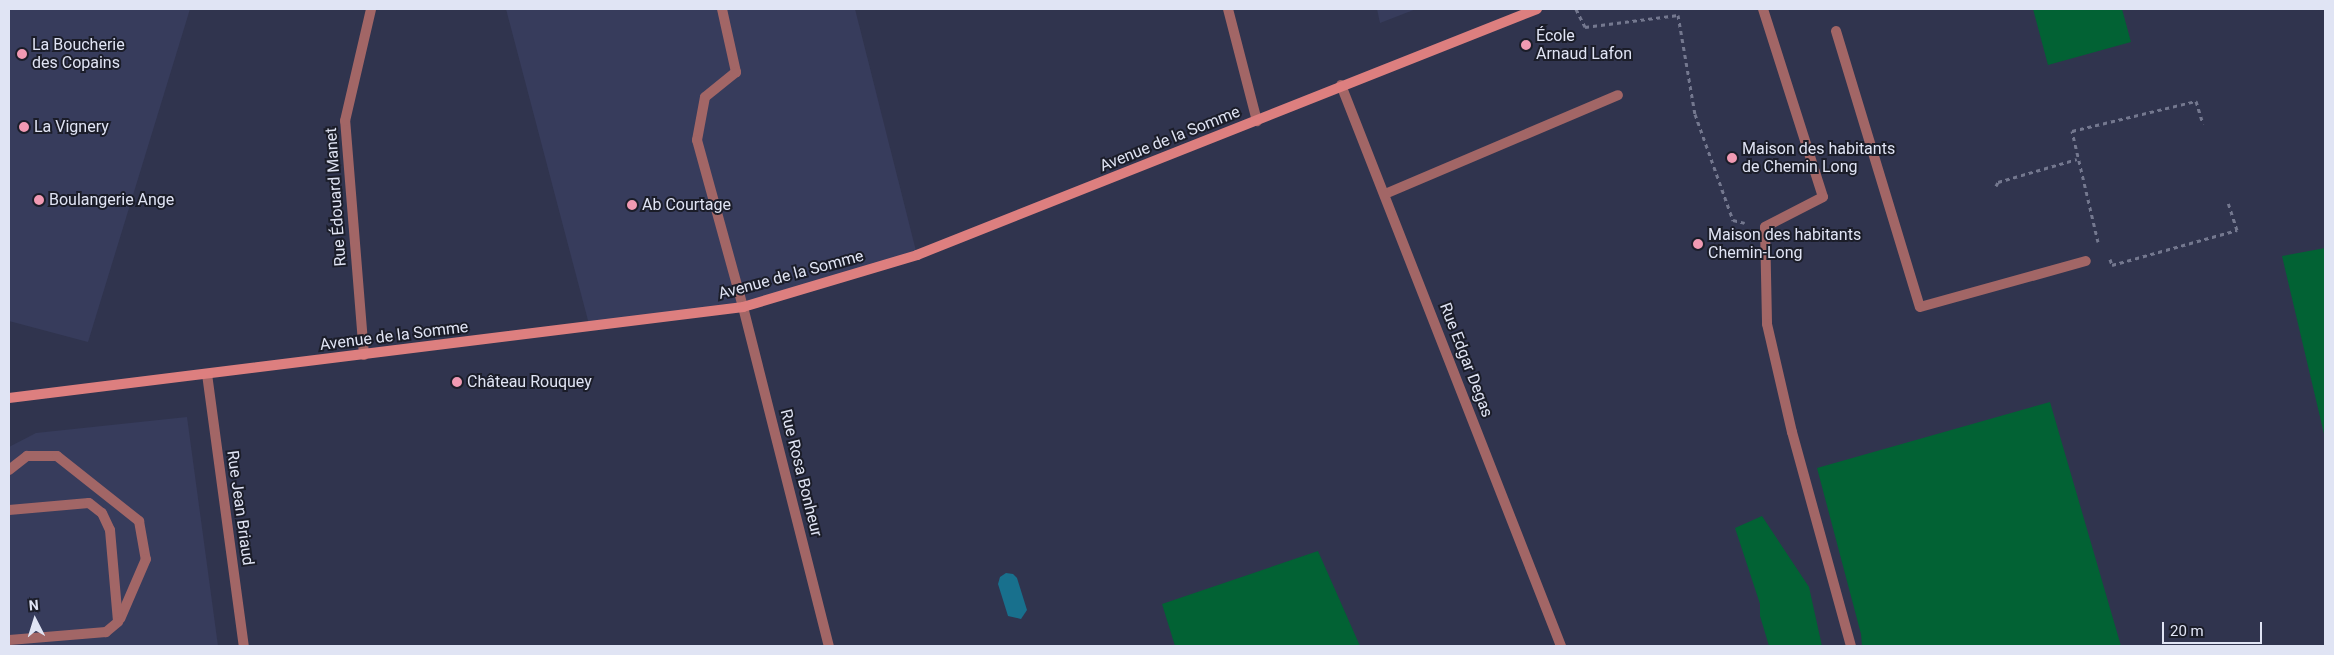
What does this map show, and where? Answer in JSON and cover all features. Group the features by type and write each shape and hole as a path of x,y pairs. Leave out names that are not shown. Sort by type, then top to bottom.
{"main road":[{"name":"Avenue de la Somme","path":"9,398 743,307 917,255 1537,9"}],"street":[{"name":"Rue Édouard Manet","path":"364,355 345,121 371,9"},
{"name":"Rue Rosa Bonheur","path":"722,9 736,72 705,97 697,140 743,307 829,646"},
{"path":"1228,9 1257,120"},
{"path":"1763,9 1823,197 1765,227 1767,324 1792,432 1852,646"},
{"path":"1836,30 1920,307 2086,261"},
{"name":"Rue Edgar Degas","path":"1341,86 1561,646"},
{"path":"1385,194 1618,95"},
{"name":"Rue Jean Briaud","path":"207,374 244,646"},
{"path":"9,470 27,456 57,456 139,521 146,559 118,622 106,632 9,640"},
{"path":"9,510 89,503 102,513 110,530 118,622"}],"path":[{"path":"1576,9 1585,27 1678,16 1695,114 1733,220 1765,227"},
{"path":"2105,247 2099,242 2077,159 2072,131 2196,101 2203,124"},
{"path":"1996,186 1998,182 2077,159"},
{"path":"2108,256 2112,265 2237,230 2228,203"},
{"path":"2086,261 2082,249 2099,242"}],"shaded area":[{"path":"9,9 190,9 88,342 9,321"},
{"path":"506,9 855,9 917,255 743,307 590,328"},
{"path":"1377,9 1416,9 1380,23"},
{"path":"187,417 218,646 9,646 9,447 36,433"},
{"path":"1006,573 1013,574 1017,578 1027,610 1021,619 1008,616 998,584 1000,577"}],"green space":[{"path":"2033,9 2122,9 2131,42 2048,65"},
{"path":"2325,248 2325,438 2282,256"},
{"path":"2050,402 2121,646 1862,646 1861,634 1817,468"},
{"path":"1762,516 1809,587 1822,646 1769,646 1760,616 1760,604 1735,528"},
{"path":"1318,551 1360,646 1175,646 1162,604"}],"place":[{"name":"École Arnaud Lafon","path":"1526,45"},
{"name":"La Boucherie des Copains","path":"22,54"},
{"name":"La Vignery","path":"24,127"},
{"name":"Maison des habitants de Chemin Long","path":"1732,158"},
{"name":"Boulangerie Ange","path":"39,200"},
{"name":"Ab Courtage","path":"632,205"},
{"name":"Maison des habitants Chemin-Long","path":"1698,244"},
{"name":"Château Rouquey","path":"457,382"}]}
